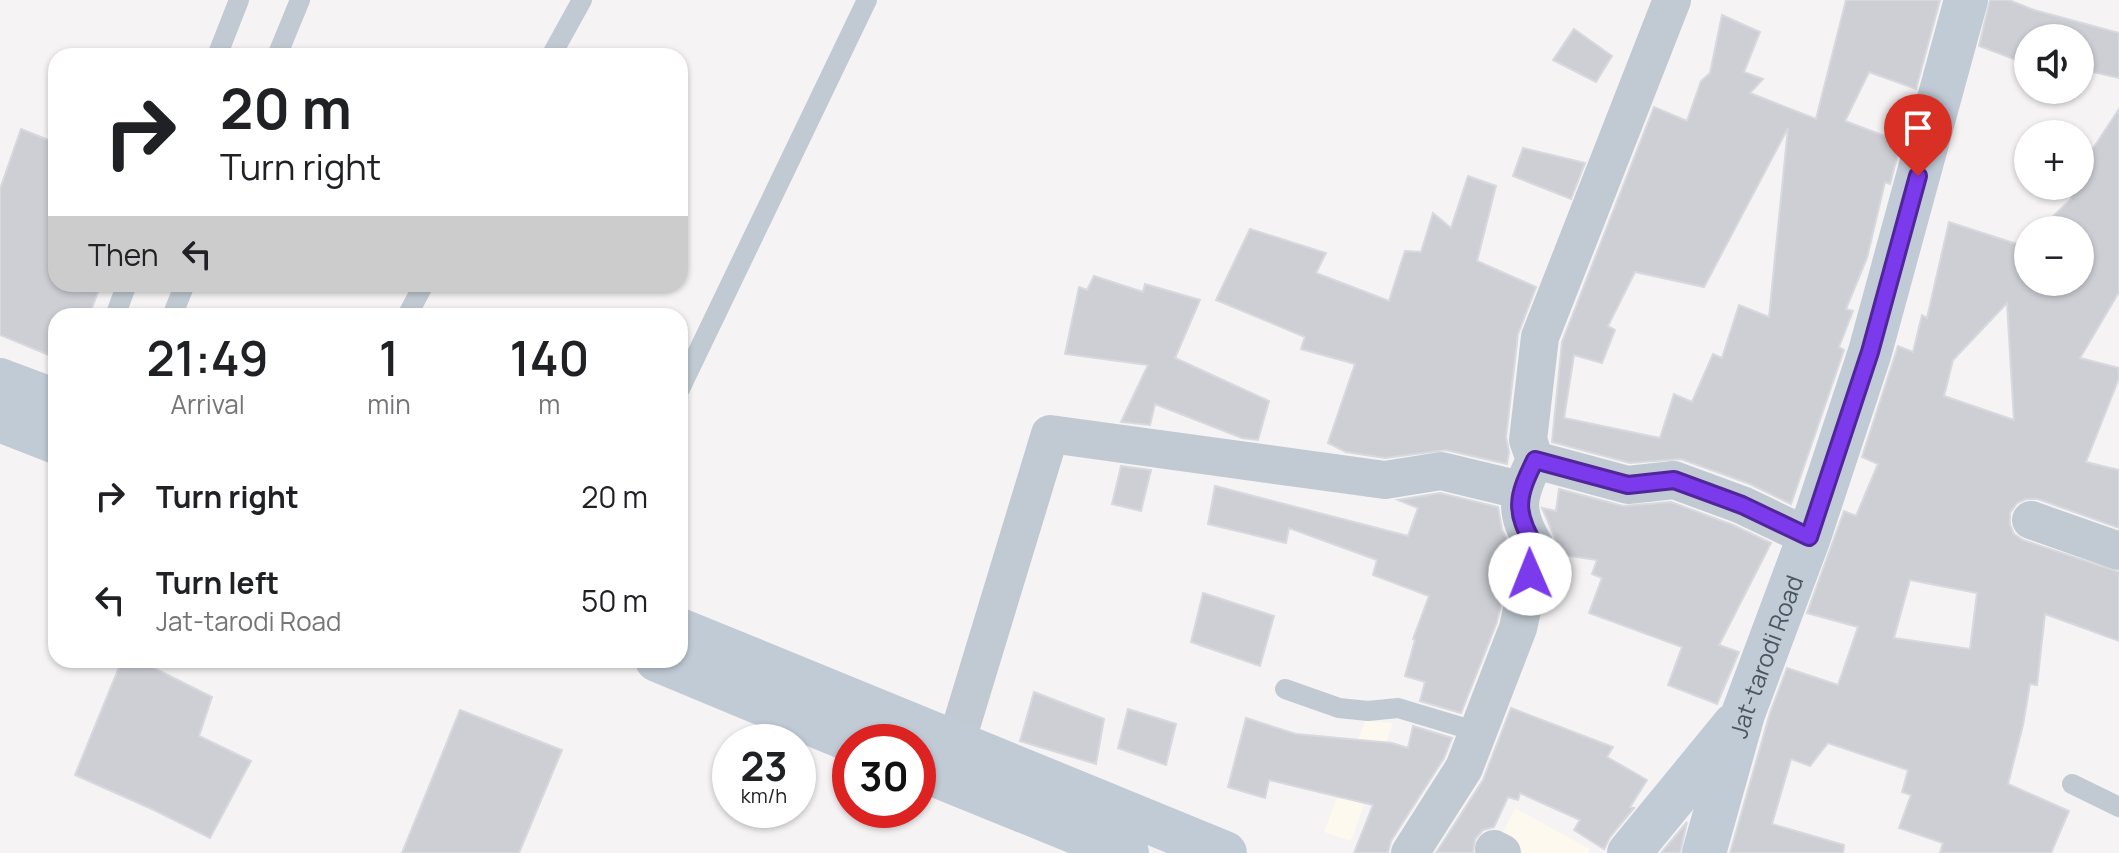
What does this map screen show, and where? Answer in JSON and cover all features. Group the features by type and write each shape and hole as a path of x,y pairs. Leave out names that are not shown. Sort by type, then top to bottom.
{"main road":[{"name":"Jat-tarodi Road","path":"1704,853 1743,714 1809,537 1870,352 1966,0"},
{"path":"0,380 48,398"},
{"path":"0,420 48,439"},
{"path":"688,633 1225,853"},
{"path":"676,668 832,732"},
{"path":"1629,853 1743,714"},
{"path":"936,775 1127,853"}],"street":[{"path":"1410,853 1464,768 1518,628 1536,548 1522,525 1540,337 1672,0"},
{"path":"956,743 1050,434 1385,480 1441,471 1528,475 1628,485 1674,480 1742,505 1809,537"},
{"path":"2031,520 2119,551"}],"lane":[{"path":"220,48 239,0"},
{"path":"280,48 300,0"},
{"path":"555,48 582,0"},
{"path":"688,372 867,0"},
{"path":"1285,689 1339,708 1368,711 1398,708 1478,732"},
{"path":"2072,784 2119,807"}],"shaded area":[{"path":"1365,721 1393,723 1351,841 1324,832"},
{"path":"1515,808 1590,849 1588,853 1523,853 1498,842"}],"building":[{"path":"1846,0 1940,0 1916,89 1869,72 1845,121 1901,142 1890,184 1885,182 1867,258 1846,309 1853,311 1839,347 1844,350 1791,504 1750,484 1681,459 1630,463 1552,442 1562,342 1654,107 1687,121 1701,81 1710,73 1722,15 1760,32 1744,72 1763,79 1750,93 1816,119","holes":["1788,128 1769,317 1739,305 1722,358 1713,354 1692,402 1674,394 1660,438 1564,418 1574,355 1602,363 1615,330 1608,326 1635,272 1704,287"]},
{"path":"1990,0 2009,0 2086,24 2014,24 2014,59 1979,46"},
{"path":"2094,26 2119,33 2119,78 2094,72"},
{"path":"1574,29 1612,56 1596,82 1553,60"},
{"path":"2119,109 2119,292 2080,358 2119,368 2119,378 2086,462 2119,470 2119,528 2038,499 2017,503 2010,513 2014,534 2023,540 2119,572 2119,641 2045,614 2037,685 2030,684 2008,784 2069,811 2051,853 1940,853 1943,843 1899,828 1911,795 1902,792 1908,770 1828,743 1810,766 1791,759 1772,824 1844,845 1843,853 1730,853 1770,713 1787,668 1838,685 1858,627 1807,613 1844,511 1856,516 1878,464 1862,457 1898,346 1913,352 1922,315 1927,318 1949,222 2014,243 2014,296 2094,296 2094,216 2053,216 2070,200 2094,200 2094,147","holes":["2007,303 2014,420 1944,396 1953,360","1910,580 1977,593 1970,649 1894,638"]},
{"path":"21,129 48,140 48,292 98,292 92,308 48,308 48,355 0,335 0,189"},
{"path":"1523,148 1585,163 1571,199 1513,176"},
{"path":"1468,176 1496,186 1477,261 1536,287 1518,334 1506,437 1509,452 1507,464 1446,450 1385,458 1346,452 1328,443 1355,364 1301,349 1305,337 1216,300 1250,229 1326,253 1316,273 1389,301 1405,251 1421,252 1433,213 1451,228"},
{"path":"1094,276 1143,292 1145,284 1200,300 1175,358 1269,401 1258,440 1242,438 1155,404 1150,425 1121,422 1148,365 1065,354 1079,287 1087,290"},
{"path":"1121,466 1151,470 1141,511 1112,504"},
{"path":"1215,486 1408,536 1418,508 1398,500 1440,493 1498,507 1502,530 1513,552 1497,622 1461,713 1420,701 1425,682 1405,676 1413,639 1429,596 1373,575 1377,560 1289,528 1286,543 1208,524"},
{"path":"1559,489 1623,506 1671,502 1771,543 1719,645 1739,652 1717,704 1668,685 1682,647 1589,613 1602,578 1592,574 1597,560 1557,554 1555,538 1542,508 1556,511"},
{"path":"1203,593 1274,616 1260,666 1191,642"},
{"path":"119,668 154,668 212,697 199,736 251,761 210,838 75,775"},
{"path":"1034,692 1104,719 1096,764 1020,741"},
{"path":"1511,708 1613,747 1607,757 1647,780 1630,807 1634,808 1604,849 1574,830 1580,820 1520,793 1518,800 1508,797 1494,827 1483,830 1475,839 1473,853 1436,853 1483,780"},
{"path":"1128,709 1176,724 1166,765 1118,748"},
{"path":"460,710 562,750 519,853 402,853"},
{"path":"1246,718 1296,734 1392,743 1408,748 1413,726 1452,738 1444,758 1391,841 1388,853 1354,853 1373,805 1269,780 1265,798 1228,787"},
{"path":"1687,822 1680,853 1661,853"}],"route":[{"path":"1530,574 1536,548 1522,525 1520,490 1535,460 1628,485 1674,480 1742,505 1809,537 1870,352 1918,176"}]}
